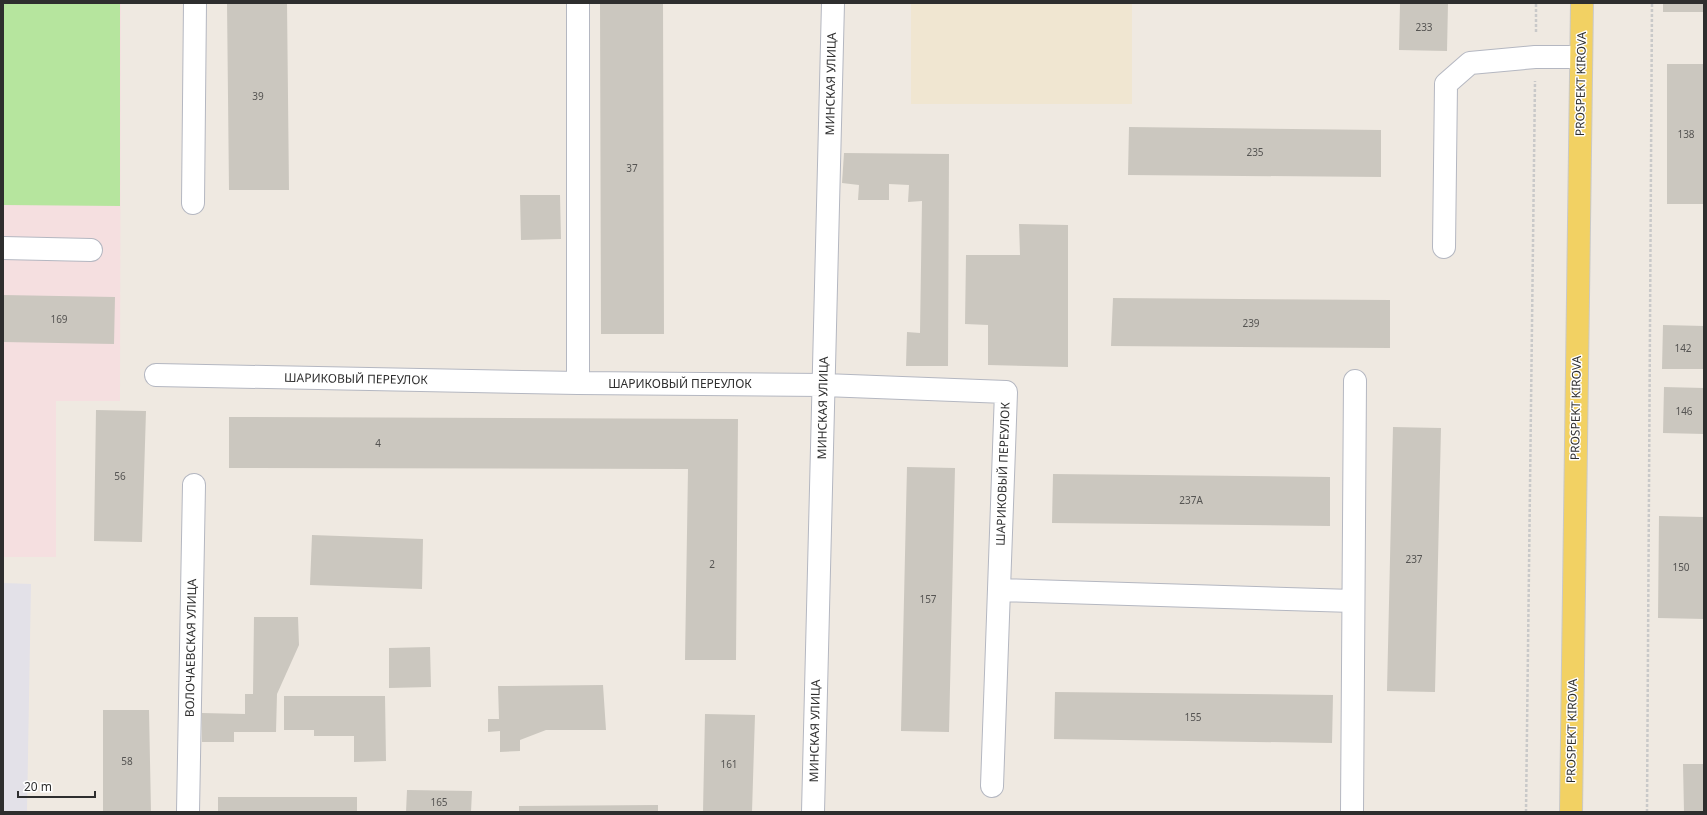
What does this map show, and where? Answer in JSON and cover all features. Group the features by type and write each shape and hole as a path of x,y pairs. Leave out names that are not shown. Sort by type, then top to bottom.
{"main road":[{"name":"PROSPEKT KIROVA","path":"1571,812 1582,3"}],"street":[{"path":"193,203 195,3"},
{"path":"578,3 578,383"},
{"name":"МИНСКАЯ УЛИЦА","path":"813,812 833,3"},
{"path":"1444,247 1446,84 1470,63 1536,57 1581,57"},
{"path":"3,248 91,250"},
{"name":"ШАРИКОВЫЙ ПЕРЕУЛОК","path":"156,375 578,383 824,385 1006,392 1000,590"},
{"path":"1352,812 1355,381"},
{"name":"ВОЛОЧАЕВСКАЯ УЛИЦА","path":"188,812 194,485"},
{"path":"992,786 1000,590 1353,601"}],"path":[{"path":"1526,812 1536,3"},
{"path":"1647,812 1652,3"}],"shaded area":[{"path":"3,3 121,3 120,401 56,401 56,557 3,557"},
{"path":"911,3 1132,3 1132,104 911,104"},
{"path":"3,583 31,584 27,812 3,812"}],"green space":[{"path":"3,3 120,3 120,206 3,205"}],"building":[{"path":"227,3 287,3 289,190 229,190"},
{"path":"600,3 663,3 664,334 601,334"},
{"path":"1400,3 1448,3 1447,51 1399,50"},
{"path":"1663,3 1704,3 1704,12 1663,12"},
{"path":"1667,64 1704,64 1704,204 1667,204"},
{"path":"1129,127 1381,130 1381,177 1128,175"},
{"path":"844,153 949,154 948,366 906,366 907,332 920,333 922,201 908,202 909,185 889,184 889,200 858,200 859,185 842,183"},
{"path":"520,195 560,195 561,239 521,240"},
{"path":"1019,224 1068,225 1068,367 988,365 988,325 965,324 966,255 1020,255"},
{"path":"3,295 115,297 114,344 3,342"},
{"path":"1113,298 1390,300 1390,348 1111,346"},
{"path":"1663,325 1704,326 1704,369 1662,369"},
{"path":"1664,387 1704,388 1704,434 1663,433"},
{"path":"96,410 146,411 142,542 94,541"},
{"path":"229,417 738,419 736,660 685,660 688,469 229,468"},
{"path":"1393,427 1441,428 1435,692 1387,691"},
{"path":"907,467 955,468 949,732 901,731"},
{"path":"1053,474 1330,477 1330,526 1052,523"},
{"path":"1659,516 1704,517 1704,619 1658,618"},
{"path":"312,535 423,539 422,589 310,585"},
{"path":"254,617 298,617 299,645 277,694 276,732 234,732 234,742 202,742 202,713 245,714 245,694 253,694"},
{"path":"430,647 431,687 389,688 389,648"},
{"path":"603,685 606,730 546,730 520,740 520,751 500,752 500,731 488,732 488,719 499,719 498,686"},
{"path":"1055,692 1333,695 1332,743 1054,739"},
{"path":"284,696 385,696 386,761 354,762 354,736 314,736 314,730 284,730"},
{"path":"103,710 149,710 151,812 103,812"},
{"path":"705,714 755,715 752,812 703,812"},
{"path":"1683,764 1704,764 1704,812 1684,812"},
{"path":"407,790 472,791 471,812 406,812"},
{"path":"218,797 357,797 357,812 218,812"},
{"path":"658,805 658,812 519,812 519,806"}]}
